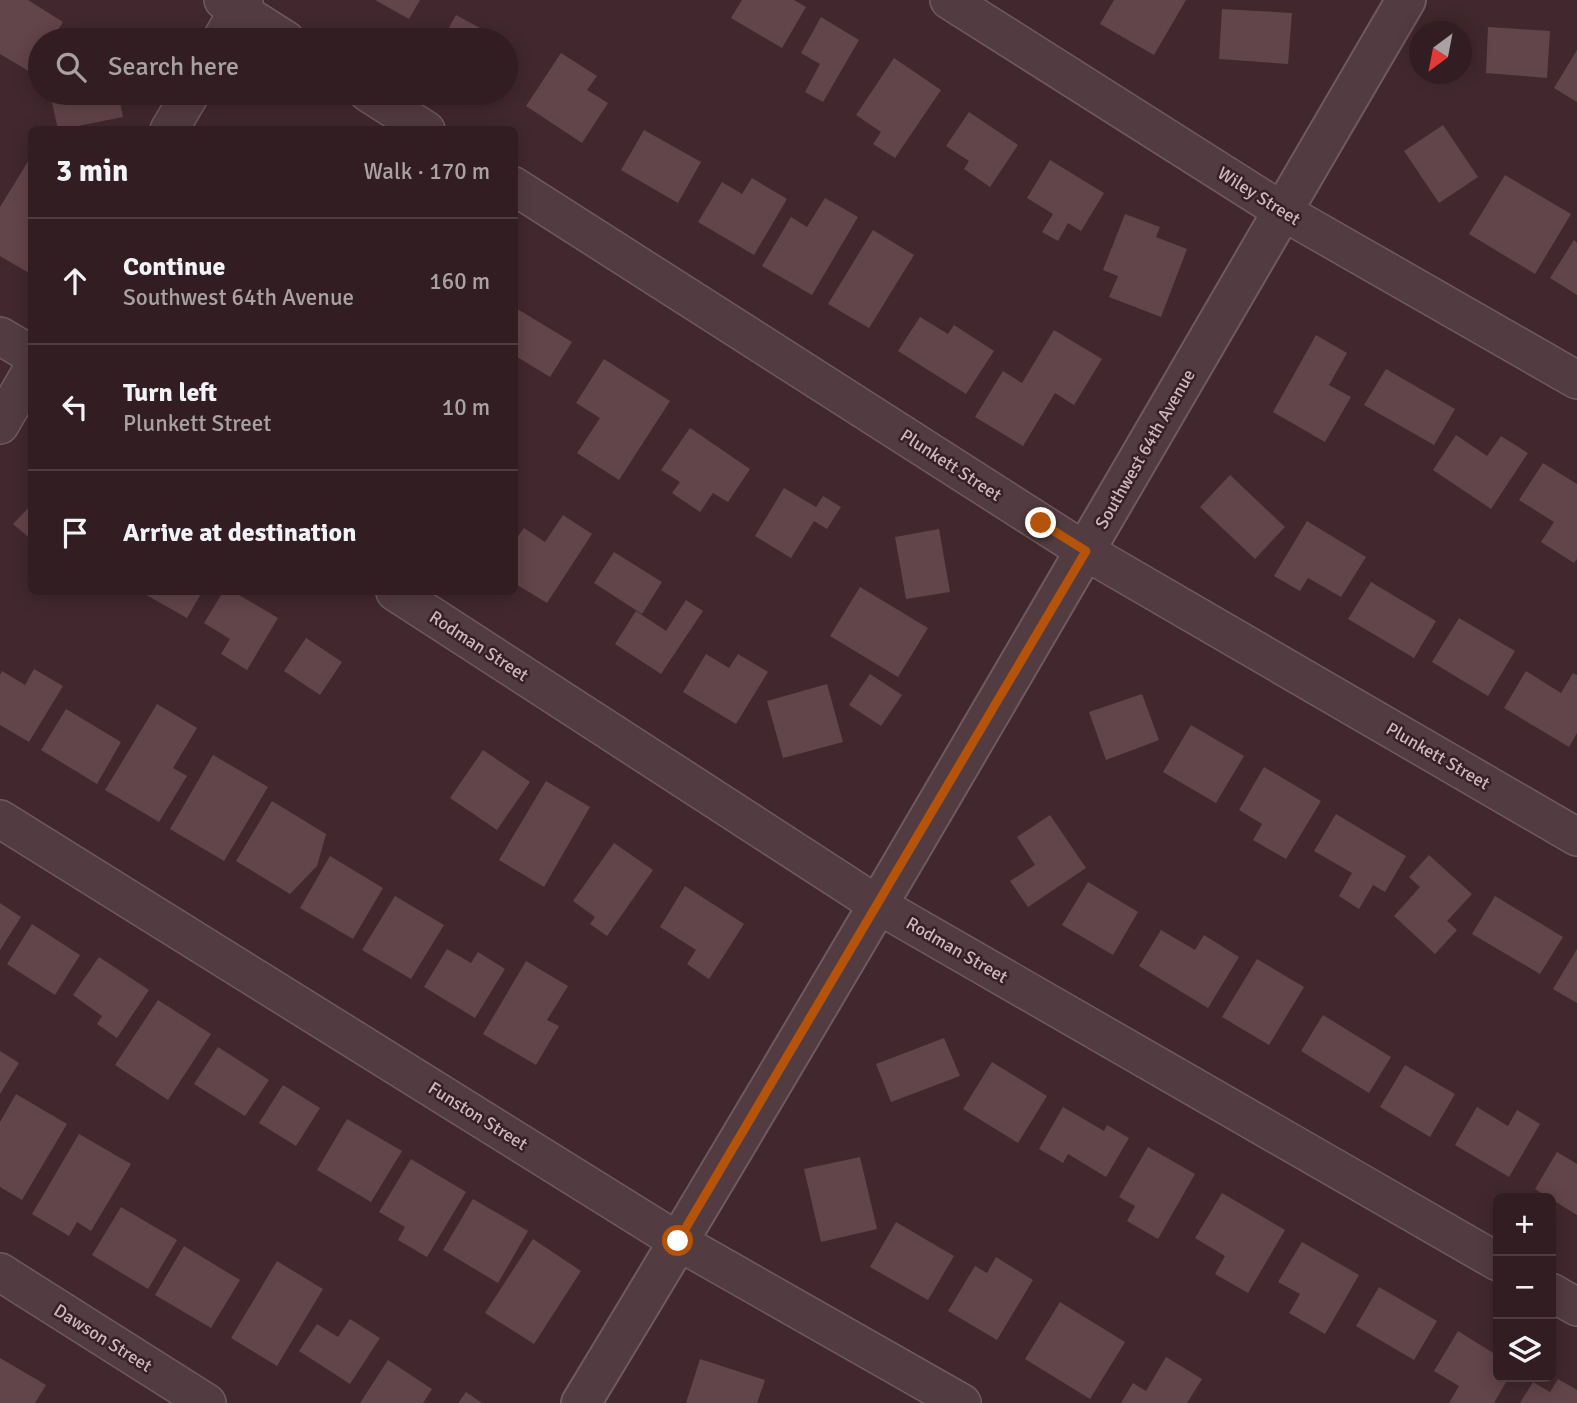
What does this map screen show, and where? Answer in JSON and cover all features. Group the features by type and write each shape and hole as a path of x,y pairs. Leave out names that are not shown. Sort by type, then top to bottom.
{"street":[{"name":"Wiley Street","path":"949,0 1282,211 1577,380"},
{"name":"Southwest 64th Avenue","path":"581,1403 1086,551 1406,0"},
{"path":"231,12 262,28"},
{"path":"171,126 184,105"},
{"path":"387,105 420,126"},
{"name":"Plunkett Street","path":"518,189 1086,551 1577,837"},
{"path":"0,336 28,353"},
{"path":"0,425 28,377"},
{"name":"Rodman Street","path":"401,595 877,905 1493,1259"},
{"name":"Funston Street","path":"0,819 678,1241 962,1403"},
{"name":"Dawson Street","path":"0,1272 206,1403"},
{"path":"1556,1295 1577,1307"}],"building":[{"path":"0,0 28,0 63,22 59,28 28,28 28,71 0,54"},
{"path":"375,0 420,0 409,19"},
{"path":"742,0 794,0 806,7 782,48 731,18"},
{"path":"1114,0 1186,0 1154,55 1100,24"},
{"path":"1222,9 1292,13 1288,64 1219,59"},
{"path":"456,15 480,28 449,28"},
{"path":"821,17 859,40 823,102 805,92 820,64 801,53"},
{"path":"1488,27 1550,31 1547,78 1486,73"},
{"path":"1577,50 1577,102 1554,88"},
{"path":"561,53 597,76 587,90 608,103 582,143 526,106"},
{"path":"894,58 941,90 895,158 873,144 881,132 856,115"},
{"path":"53,105 120,105 123,117 78,126 57,126"},
{"path":"969,112 1018,145 990,187 964,169 969,161 946,146"},
{"path":"1443,125 1478,177 1439,203 1404,151"},
{"path":"644,130 701,162 678,203 621,170"},
{"path":"1050,160 1104,193 1081,231 1068,223 1058,241 1042,232 1053,214 1027,198"},
{"path":"28,162 28,272 0,256 0,207"},
{"path":"1505,175 1571,214 1535,274 1469,234"},
{"path":"752,178 787,199 754,255 698,222 722,182 742,194"},
{"path":"825,198 858,217 812,295 762,266 791,217 807,227"},
{"path":"1125,214 1160,227 1156,237 1187,249 1161,317 1109,297 1118,276 1103,270"},
{"path":"873,230 914,255 869,328 828,304"},
{"path":"1574,240 1577,243 1577,295 1550,278"},
{"path":"518,309 572,342 550,377 518,357"},
{"path":"920,317 948,334 954,325 994,351 966,394 898,351"},
{"path":"1054,330 1102,359 1074,405 1055,393 1023,446 975,417 1003,371 1022,383"},
{"path":"1316,335 1347,353 1329,385 1351,397 1325,442 1273,412"},
{"path":"604,359 670,401 619,480 577,453 600,418 576,403"},
{"path":"1386,369 1455,409 1434,445 1364,405"},
{"path":"690,428 750,469 728,502 713,493 700,512 672,493 680,482 661,470"},
{"path":"1456,435 1487,456 1501,436 1528,453 1491,509 1433,470"},
{"path":"1543,463 1577,484 1577,559 1574,563 1541,542 1554,522 1519,500"},
{"path":"1230,475 1285,527 1255,559 1200,507"},
{"path":"784,488 816,507 823,496 841,507 827,529 814,521 791,558 755,536"},
{"path":"28,508 28,537 13,524"},
{"path":"563,515 592,534 547,603 518,585 518,536 524,528 545,542"},
{"path":"1307,521 1366,557 1341,597 1308,578 1300,591 1274,576"},
{"path":"939,529 950,592 906,599 895,537"},
{"path":"614,552 662,582 642,614 594,583"},
{"path":"1371,582 1436,621 1414,658 1348,619"},
{"path":"860,587 928,628 898,677 830,636"},
{"path":"146,595 200,595 187,618"},
{"path":"221,595 239,595 278,618 247,670 221,654 230,639 204,623"},
{"path":"686,600 703,611 661,674 615,644 636,611 666,631"},
{"path":"1459,618 1515,651 1488,696 1432,662"},
{"path":"306,638 342,662 320,695 284,671"},
{"path":"706,654 729,668 738,654 768,672 736,724 683,692"},
{"path":"34,669 63,686 29,742 0,725 0,675 2,671 25,685"},
{"path":"1526,671 1561,693 1573,673 1577,675 1577,733 1569,747 1504,708"},
{"path":"870,674 902,695 881,726 849,705"},
{"path":"827,684 843,742 783,758 767,701"},
{"path":"1142,694 1159,740 1106,760 1089,712"},
{"path":"157,704 197,728 173,768 187,776 159,822 105,790"},
{"path":"66,709 121,742 97,784 41,750"},
{"path":"1191,725 1244,756 1216,803 1163,772"},
{"path":"483,750 530,782 497,830 450,798"},
{"path":"213,755 268,787 224,861 170,829"},
{"path":"1264,767 1321,801 1286,859 1253,840 1262,824 1239,810"},
{"path":"546,781 590,807 544,887 499,860"},
{"path":"272,801 326,834 317,866 290,894 236,861"},
{"path":"1336,814 1406,856 1385,892 1373,885 1359,909 1339,896 1352,873 1314,851"},
{"path":"1050,815 1086,868 1028,907 1010,881 1035,865 1017,837"},
{"path":"614,843 653,870 607,936 590,924 595,917 573,901"},
{"path":"1429,855 1472,894 1447,921 1457,930 1435,954 1394,916 1420,887 1409,877"},
{"path":"330,856 383,888 353,939 300,908"},
{"path":"1088,882 1138,912 1113,955 1062,925"},
{"path":"685,886 744,924 709,979 687,964 696,950 660,927"},
{"path":"395,896 444,925 411,979 362,950"},
{"path":"1495,896 1563,937 1540,974 1472,934"},
{"path":"0,903 21,917 0,950"},
{"path":"32,924 80,955 55,995 7,964"},
{"path":"1161,930 1195,950 1204,935 1239,957 1208,1008 1139,966"},
{"path":"447,949 471,963 478,952 505,969 475,1018 424,987"},
{"path":"1577,949 1577,1003 1553,989"},
{"path":"99,957 149,990 117,1038 97,1024 102,1016 73,995"},
{"path":"1257,959 1304,987 1269,1045 1222,1017"},
{"path":"526,961 568,986 547,1020 559,1026 536,1065 483,1034"},
{"path":"158,1000 211,1034 168,1100 115,1065"},
{"path":"1323,1015 1391,1057 1369,1093 1301,1051"},
{"path":"944,1038 960,1076 891,1102 876,1064"},
{"path":"218,1047 269,1080 245,1116 194,1084"},
{"path":"0,1051 19,1063 0,1094"},
{"path":"992,1062 1047,1096 1018,1143 963,1109"},
{"path":"1405,1065 1455,1094 1430,1137 1380,1107"},
{"path":"283,1085 320,1108 296,1146 259,1123"},
{"path":"16,1094 67,1124 22,1200 0,1187 0,1122"},
{"path":"1063,1107 1104,1131 1107,1125 1129,1138 1106,1177 1068,1154 1063,1163 1039,1149"},
{"path":"1477,1107 1508,1126 1517,1110 1540,1124 1509,1177 1455,1145"},
{"path":"347,1119 402,1151 371,1202 317,1170"},
{"path":"79,1134 131,1164 91,1231 77,1222 69,1236 32,1214"},
{"path":"1148,1147 1195,1174 1158,1239 1127,1221 1135,1206 1119,1197"},
{"path":"1557,1152 1577,1164 1577,1215 1556,1202 1556,1193 1541,1193 1535,1189"},
{"path":"860,1157 877,1229 821,1242 804,1169"},
{"path":"411,1159 466,1192 427,1257 398,1240 405,1227 379,1212"},
{"path":"1222,1193 1285,1230 1248,1293 1215,1274 1225,1256 1195,1238"},
{"path":"473,1199 528,1231 498,1283 443,1250"},
{"path":"121,1207 177,1240 148,1289 92,1255"},
{"path":"896,1222 954,1256 928,1300 870,1267"},
{"path":"533,1239 581,1271 534,1344 485,1313"},
{"path":"1302,1242 1359,1275 1325,1334 1289,1313 1300,1294 1278,1282"},
{"path":"184,1246 240,1280 211,1328 155,1295"},
{"path":"996,1257 1033,1280 997,1340 948,1311 975,1266 987,1273"},
{"path":"277,1261 323,1289 277,1366 231,1338"},
{"path":"1379,1287 1437,1321 1414,1360 1356,1326"},
{"path":"1060,1302 1125,1342 1090,1399 1025,1359"},
{"path":"350,1319 380,1338 350,1384 299,1351 317,1324 338,1337"},
{"path":"1458,1331 1493,1353 1493,1382 1506,1382 1494,1403 1449,1403 1459,1386 1434,1371"},
{"path":"1166,1357 1202,1379 1187,1403 1121,1403 1133,1383 1146,1391"},
{"path":"0,1358 46,1385 35,1403 0,1403"},
{"path":"700,1359 765,1380 757,1403 686,1403"},
{"path":"388,1360 432,1389 423,1403 360,1403"},
{"path":"1558,1379 1577,1390 1577,1403 1520,1403 1533,1382 1550,1392"},
{"path":"466,1392 482,1403 458,1403"}],"route":[{"path":"678,1241 1086,551 1041,523"}]}
